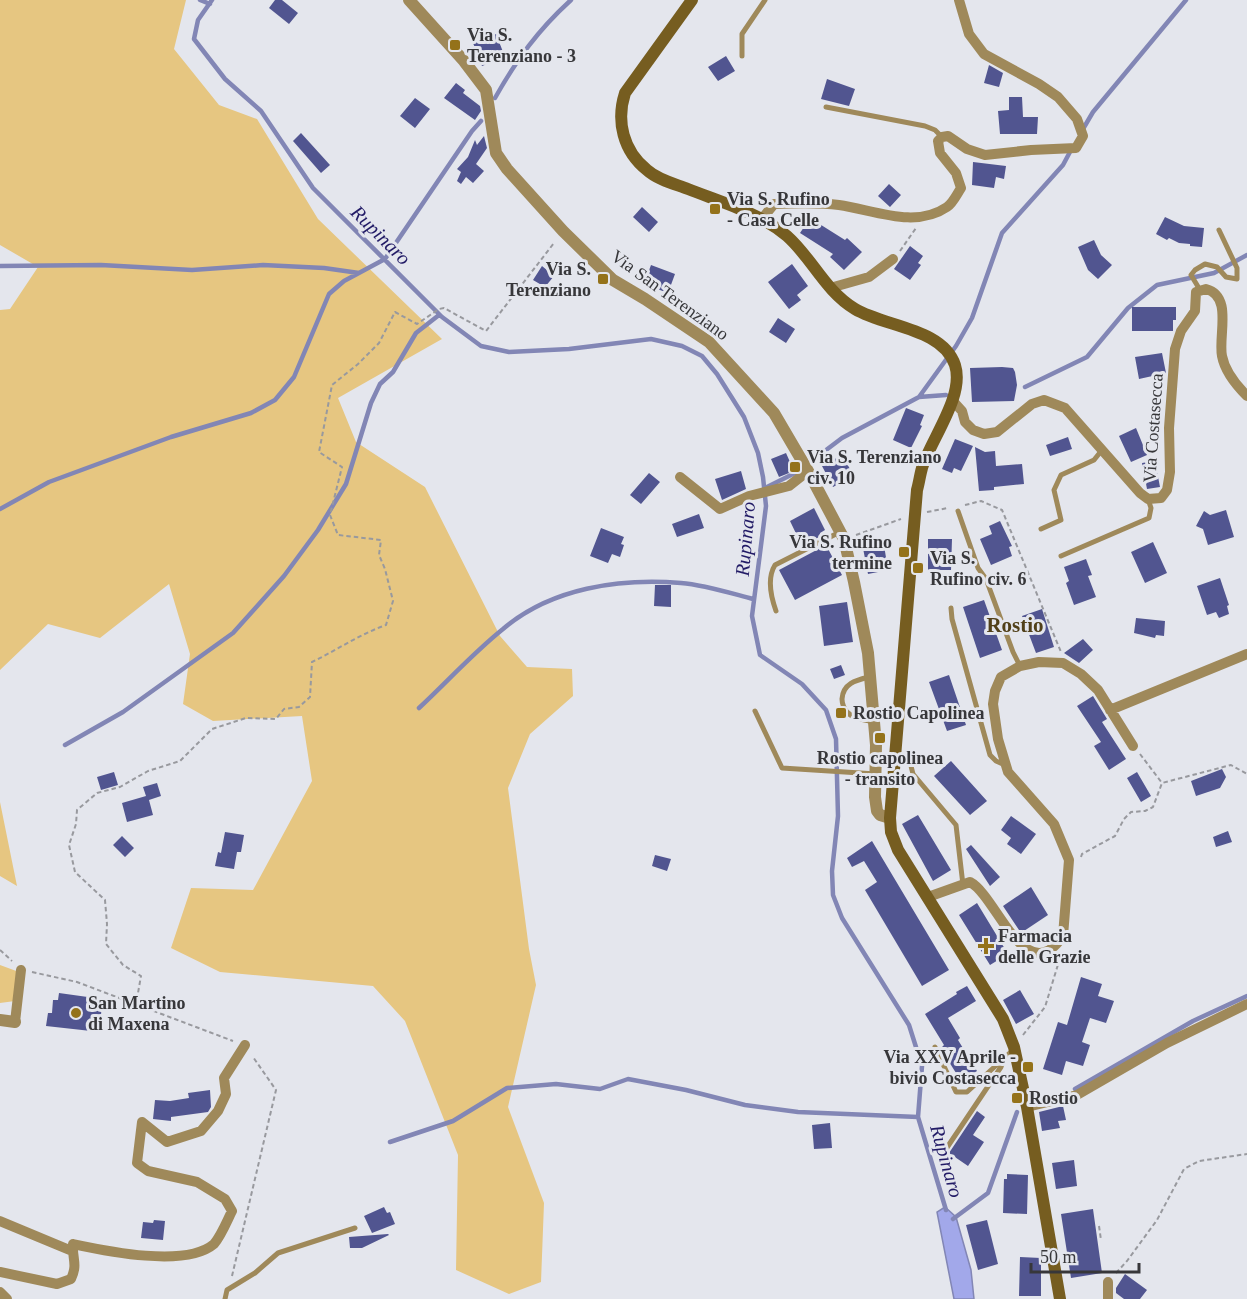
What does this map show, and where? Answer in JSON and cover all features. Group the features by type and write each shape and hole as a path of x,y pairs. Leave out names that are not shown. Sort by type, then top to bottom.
{"main road":[{"path":"692,0 624,93 620,107 621,125 625,141 634,158 648,171 664,180 728,204 786,235 840,299 857,310 929,337 950,354 956,368 957,385 922,467 917,490 890,818 891,832 898,850 1003,1019 1014,1048 1027,1107 1060,1299"}],"street":[{"name":"Via San Terenziano","path":"409,0 464,61 486,90 496,153 507,169 563,231 613,280 709,342 774,413 844,540 868,653 877,774 875,797 877,811 880,815 890,818"},
{"path":"761,220 774,204 800,203 842,206 903,217 930,215 949,206 961,188 956,173 940,153 938,141 942,137 948,136 967,149 985,155 1076,148 1083,136 1077,119 1058,97 984,54 969,34 959,0"},
{"path":"830,288 869,277 893,259"},
{"path":"1200,290 1212,290 1222,303 1222,357 1230,377 1247,396"},
{"name":"Via Costasecca","path":"952,400 962,411 965,422 973,430 984,434 997,432 1032,405 1044,400 1065,408 1127,479 1148,499 1161,498 1167,490 1170,472 1169,428 1175,349 1181,332 1195,311 1196,292 1200,290"},
{"path":"681,477 720,509 749,496 789,486 808,471"},
{"path":"1110,710 1247,654"},
{"path":"928,897 970,882 980,890 1018,943 1027,949 1046,953 1056,946 1063,936 1069,860 1054,824 1008,772 998,739 993,704 1001,677 1020,666 1039,662 1063,663 1098,690 1133,746"},
{"path":"0,1020 15,1022 21,970"},
{"path":"1027,1107 1077,1095 1167,1042 1247,1004"},
{"path":"0,1272 57,1284 71,1279 76,1269 72,1251 73,1244 121,1254 177,1256 196,1253 214,1243 232,1211 225,1198 197,1182 148,1171 137,1163 142,1122 167,1142 201,1131 218,1112 226,1094 224,1078 245,1045"},
{"path":"0,1221 72,1251"},
{"path":"1108,1281 1108,1299"},
{"path":"0,1292 7,1299"}],"lane":[{"path":"742,56 742,34 765,0"},
{"path":"826,107 925,126 935,130 942,137"},
{"path":"1200,290 1191,275 1205,264 1217,267 1226,277 1237,279 1237,268 1218,230"},
{"path":"1041,529 1061,520 1054,490 1061,475 1094,460 1103,449"},
{"path":"1061,556 1149,518 1151,507 1148,499"},
{"path":"958,511 978,568 986,579 1020,666"},
{"path":"776,611 771,597 773,569 776,565 840,532"},
{"path":"951,608 952,619 990,755 1006,766"},
{"path":"869,677 847,686 842,702 846,712 874,722"},
{"path":"755,711 782,768 877,774"},
{"path":"910,766 913,774 956,825 963,885"},
{"path":"934,1047 956,1092 961,1094 967,1092 1014,1048"},
{"path":"942,1155 1001,1067 1004,1059"},
{"path":"225,1299 227,1290 255,1273 278,1253 355,1228"}],"path":[{"path":"893,259 924,216"},
{"path":"126,1001 138,993 141,976 123,965 106,944 105,900 75,872 69,845 76,824 77,810 97,793 120,787 148,771 180,761 212,729 246,718 276,719 284,709 299,707 310,697 312,662 341,648 366,632 386,625 393,601 379,555 381,540 338,535 330,515 342,467 319,452 332,385 379,343 395,312 417,324 444,308 486,332 563,231"},
{"path":"1133,746 1162,783"},
{"path":"1162,783 1231,765 1247,774"},
{"path":"1080,864 1082,854 1115,836 1124,819 1131,812 1145,811 1153,807 1162,783"},
{"path":"1014,1048 1046,1007 1063,949"},
{"path":"0,950 21,970 77,982 245,1045 276,1090 230,1283"},
{"path":"1108,1281 1127,1261 1156,1220 1184,1169 1199,1161 1247,1154"},
{"path":"1099,1226 1101,1240"}],"shaded area":[{"path":"0,0 186,0 174,49 219,105 257,119 318,219 442,339 338,398 356,442 425,487 500,636 527,667 572,669 573,696 530,734 508,788 529,949 536,985 508,1107 544,1203 541,1282 509,1294 456,1270 458,1155 405,1021 373,986 220,972 171,948 191,888 253,890 312,781 302,716 213,721 183,704 190,654 169,584 100,638 48,624 0,670 0,310 10,309 38,267 0,245"},
{"path":"0,802 17,886 0,876"},
{"path":"0,965 19,972 15,1001 0,1003"}],"water":[{"path":"945,1207 956,1217 971,1270 974,1299 954,1299 937,1212"}],"building":[{"path":"275,0 282,0 298,13 289,24 269,8"},
{"path":"496,34 505,57 482,66 473,43"},
{"path":"726,56 735,71 718,81 708,67"},
{"path":"989,65 1003,73 999,87 984,83"},
{"path":"827,79 855,89 849,106 821,99"},
{"path":"456,83 465,90 463,93 480,106 481,111 475,120 444,98"},
{"path":"1009,97 1022,97 1023,117 1038,117 1037,134 1000,134 998,111 1009,110"},
{"path":"415,98 430,109 415,128 400,116"},
{"path":"301,133 330,165 321,173 293,141"},
{"path":"484,136 487,148 476,164 484,171 473,183 466,177 461,184 457,181 461,172 457,169 468,157 475,140 477,145"},
{"path":"973,162 1006,166 1004,179 996,177 994,188 972,185"},
{"path":"889,184 901,195 890,207 878,196"},
{"path":"642,207 658,222 649,232 633,217"},
{"path":"1165,217 1184,226 1204,228 1202,247 1179,243 1169,238 1167,240 1156,234"},
{"path":"810,218 845,240 847,238 862,252 844,270 830,257 833,254 800,233"},
{"path":"1094,240 1101,255 1112,265 1098,279 1088,270 1078,247"},
{"path":"910,246 923,256 918,263 921,265 910,280 894,269"},
{"path":"792,264 808,286 797,295 801,300 789,309 768,282"},
{"path":"651,265 675,274 668,293 644,284"},
{"path":"542,266 554,276 545,287 533,280"},
{"path":"1132,307 1176,307 1173,331 1132,331"},
{"path":"778,318 795,329 786,343 769,332"},
{"path":"1162,353 1166,373 1139,379 1135,357"},
{"path":"970,368 1013,368 1015,372 1017,385 1014,401 972,402"},
{"path":"906,408 924,415 920,425 922,426 911,448 893,440"},
{"path":"1136,428 1147,455 1131,462 1119,436"},
{"path":"1068,437 1072,449 1050,456 1046,445"},
{"path":"955,439 973,446 961,471 954,468 952,473 942,469"},
{"path":"975,447 985,452 995,451 996,466 1022,464 1024,484 979,491"},
{"path":"786,453 794,471 779,477 771,459"},
{"path":"842,455 854,476 833,487 822,466"},
{"path":"1155,461 1160,487 1147,489 1142,463"},
{"path":"741,471 746,489 722,500 715,479"},
{"path":"649,473 660,482 641,504 630,495"},
{"path":"814,508 825,530 820,533 821,536 802,546 790,521"},
{"path":"1226,510 1234,537 1208,545 1203,529 1196,526 1204,511 1210,515"},
{"path":"699,514 704,528 677,537 672,524"},
{"path":"1000,521 1012,546 1009,547 1012,556 991,565 980,539 992,534 989,526"},
{"path":"601,528 624,537 620,557 612,554 608,563 590,556"},
{"path":"883,539 888,570 868,574 862,543"},
{"path":"928,539 952,539 951,570 928,570"},
{"path":"1153,542 1167,573 1145,583 1131,552"},
{"path":"826,545 842,575 795,600 779,570"},
{"path":"1086,559 1092,575 1088,576 1096,597 1074,605 1066,583 1069,581 1064,567"},
{"path":"1220,578 1229,605 1227,606 1229,614 1219,618 1216,612 1207,615 1197,586"},
{"path":"655,585 671,585 671,607 654,606"},
{"path":"984,600 1002,650 980,658 963,607"},
{"path":"847,602 853,642 824,646 819,606"},
{"path":"1042,609 1054,647 1036,653 1022,616"},
{"path":"1136,618 1165,621 1164,636 1156,635 1155,638 1134,633"},
{"path":"1083,639 1093,650 1079,663 1064,653"},
{"path":"841,665 845,675 834,679 830,669"},
{"path":"949,675 966,725 947,731 929,682"},
{"path":"1093,696 1107,719 1102,722 1126,759 1109,770 1094,746 1101,742 1077,706"},
{"path":"951,761 987,801 970,815 934,776"},
{"path":"1222,769 1226,777 1220,788 1196,796 1191,781"},
{"path":"114,772 118,785 101,790 97,777"},
{"path":"1137,772 1151,796 1141,802 1127,778"},
{"path":"157,783 161,796 149,800 153,815 127,822 122,803 146,796 143,787"},
{"path":"918,815 951,870 933,881 902,824"},
{"path":"1011,816 1036,834 1021,854 1007,844 1011,838 1001,830"},
{"path":"1228,831 1232,842 1216,847 1213,837"},
{"path":"225,832 244,835 241,852 237,852 234,869 215,866 218,852 221,853"},
{"path":"122,836 134,848 125,857 113,845"},
{"path":"872,841 949,970 922,986 865,890 877,882 864,861 852,867 847,858"},
{"path":"971,845 1000,877 990,886 966,849"},
{"path":"655,855 671,859 667,871 652,866"},
{"path":"1031,887 1048,915 1021,933 1003,906"},
{"path":"977,903 1008,954 990,965 959,915"},
{"path":"1081,977 1102,984 1098,996 1114,1001 1106,1023 1090,1018 1082,1042 1090,1045 1083,1066 1066,1061 1062,1075 1043,1069 1058,1022 1067,1025"},
{"path":"967,986 976,1001 948,1018 977,1071 961,1081 941,1049 944,1045 925,1014"},
{"path":"1020,990 1034,1014 1016,1024 1003,1000"},
{"name":"San Martino di Maxena","path":"59,993 102,999 100,1032 46,1026 48,1013 52,1013 53,1000 58,1000"},
{"path":"210,1090 211,1107 208,1112 171,1117 171,1121 153,1119 155,1100 170,1101 189,1098 188,1093"},
{"path":"1063,1106 1066,1120 1058,1121 1060,1128 1042,1131 1039,1112"},
{"path":"977,1111 985,1117 973,1135 984,1142 968,1166 949,1153"},
{"path":"830,1123 832,1148 814,1149 812,1125"},
{"path":"1074,1160 1077,1186 1056,1189 1052,1163"},
{"path":"1007,1174 1028,1175 1027,1214 1003,1213 1004,1179 1007,1179"},
{"path":"384,1207 387,1213 390,1212 395,1224 372,1233 364,1216"},
{"path":"1093,1209 1102,1273 1071,1278 1061,1214"},
{"path":"154,1220 165,1221 163,1240 141,1238 143,1222 153,1223"},
{"path":"987,1220 998,1264 978,1270 966,1225"},
{"path":"388,1234 362,1248 350,1248 349,1237"},
{"path":"1020,1257 1041,1258 1041,1296 1019,1296"},
{"path":"1125,1274 1147,1290 1140,1299 1124,1299 1116,1293 1116,1288"}],"waterway":[{"path":"200,0 210,4"},
{"name":"Rupinaro","path":"212,0 198,20 194,39 225,79 261,111 313,188 442,317 481,346 509,352 569,349 651,339 682,346 702,356 717,374 744,417 758,453 766,506 752,616 760,655 802,684 826,710 836,739 838,816 832,871 833,895 842,918 909,1025 922,1066 918,1117 946,1210"},
{"path":"495,98 529,46 548,22 571,0"},
{"path":"1083,129 1093,112 1186,0"},
{"path":"0,509 49,482 171,437 251,413 275,400 294,377 329,294 344,281 385,259 481,121"},
{"path":"767,487 797,472 842,438 919,397 956,346 972,318 1002,233 1063,165 1071,150"},
{"path":"1025,387 1087,357 1128,308 1157,285 1214,273 1247,255"},
{"path":"0,266 101,265 192,270 263,265 324,268 359,273"},
{"path":"65,745 123,712 233,633 284,576 318,530 346,484 371,403 380,384 393,372 416,333 439,315"},
{"path":"919,397 946,395"},
{"path":"419,708 503,629 522,615 564,595 610,585 658,582 699,586 753,599"},
{"path":"1075,1089 1193,1021 1247,996"},
{"path":"390,1142 453,1121 507,1088 556,1084 600,1089 628,1079 686,1090 745,1105 798,1112 918,1117"},
{"path":"953,1219 988,1193 1017,1112"}],"place":[{"name":"Via S. Terenziano - 3","path":"455,45"},
{"name":"Via S. Rufino - Casa Celle","path":"715,209"},
{"name":"Via S. Terenziano","path":"603,279"},
{"name":"Via S. Terenziano civ. 10","path":"795,467"},
{"name":"Via S. Rufino termine","path":"904,552"},
{"name":"Via S. Rufino civ. 6","path":"918,568"},
{"name":"Rostio Capolinea","path":"841,713"},
{"name":"Rostio capolinea - transito","path":"880,738"},
{"name":"Farmacia delle Grazie","path":"986,946"},
{"name":"San Martino di Maxena","path":"76,1013"},
{"name":"Via XXV Aprile - bivio Costasecca","path":"1028,1067"},
{"name":"Rostio","path":"1017,1098"}],"district":[{"name":"Rostio","path":"1015,625"}]}
